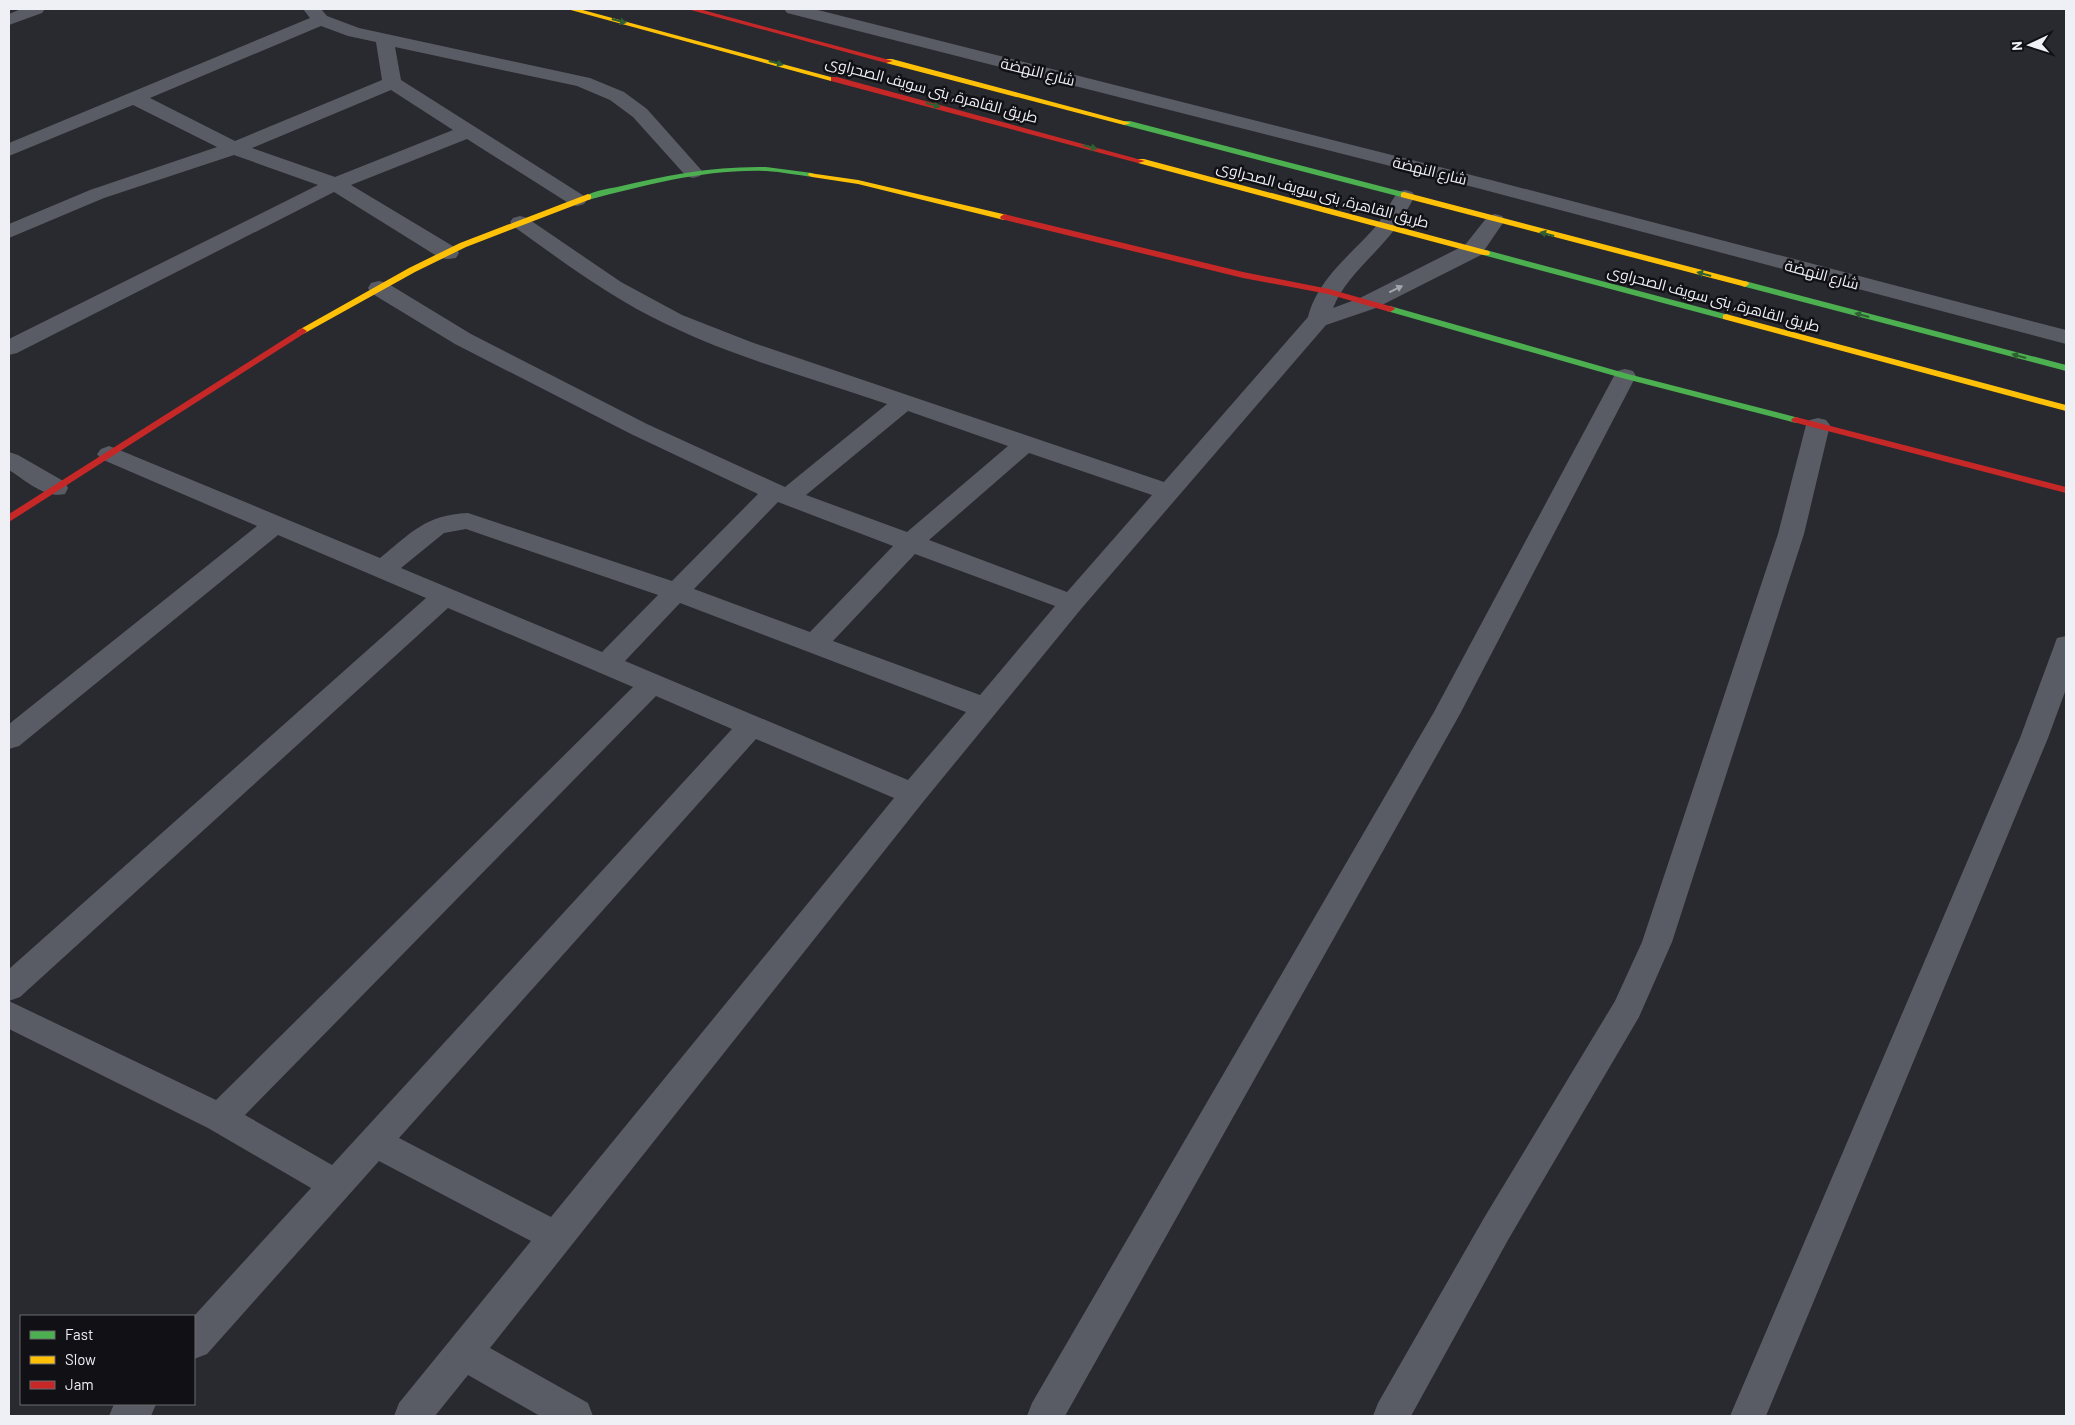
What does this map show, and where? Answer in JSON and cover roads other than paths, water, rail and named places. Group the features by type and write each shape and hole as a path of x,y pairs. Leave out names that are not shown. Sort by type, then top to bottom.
{"main road":[{"name":"طريق القاهرة, بنى سويف الصحراوى","path":"571,9 2066,408"},
{"name":"طريق القاهرة, بنى سويف الصحراوى","path":"691,9 2066,368"},
{"path":"9,518 314,323 448,253 577,200 628,186 694,172 768,169 858,182 1243,275 1329,292 1625,376 2066,490"}],"street":[{"path":"9,20 36,9"},
{"name":"شارع النهضة","path":"793,9 1484,184 2066,337"},
{"path":"9,150 134,98 316,14 354,32 583,82 617,96 640,113 694,172"},
{"path":"385,38 392,83 577,200"},
{"path":"9,232 97,194 234,148 392,83"},
{"path":"134,98 234,148 335,184 448,253"},
{"path":"9,348 335,184 467,132"},
{"path":"1318,320 1320,306 1329,292 1387,226 1405,196"},
{"path":"412,1416 912,794 1072,603 1318,320 1368,303 1473,250 1495,220"},
{"path":"520,222 613,287 674,320 743,347 1169,492"},
{"path":"379,288 463,340 639,429 781,494 1072,603"},
{"path":"1045,1416 1442,723 1625,376"},
{"path":"606,664 676,592 781,494 904,402"},
{"path":"1391,1416 1496,1229 1628,1008 1657,942 1792,534 1818,426"},
{"path":"814,644 912,542 1026,443"},
{"path":"109,454 912,794"},
{"path":"9,460 56,488"},
{"path":"382,570 435,527 448,522 468,521 676,592 985,708"},
{"path":"9,739 276,524"},
{"path":"9,988 444,596"},
{"path":"1748,1416 2034,738 2061,667 2066,646"},
{"path":"220,1118 652,684"},
{"path":"195,1341 751,726"},
{"path":"9,1014 220,1118 336,1184"},
{"path":"376,1142 556,1236"},
{"path":"463,1352 575,1416"},
{"path":"127,1416 137,1405"}]}
